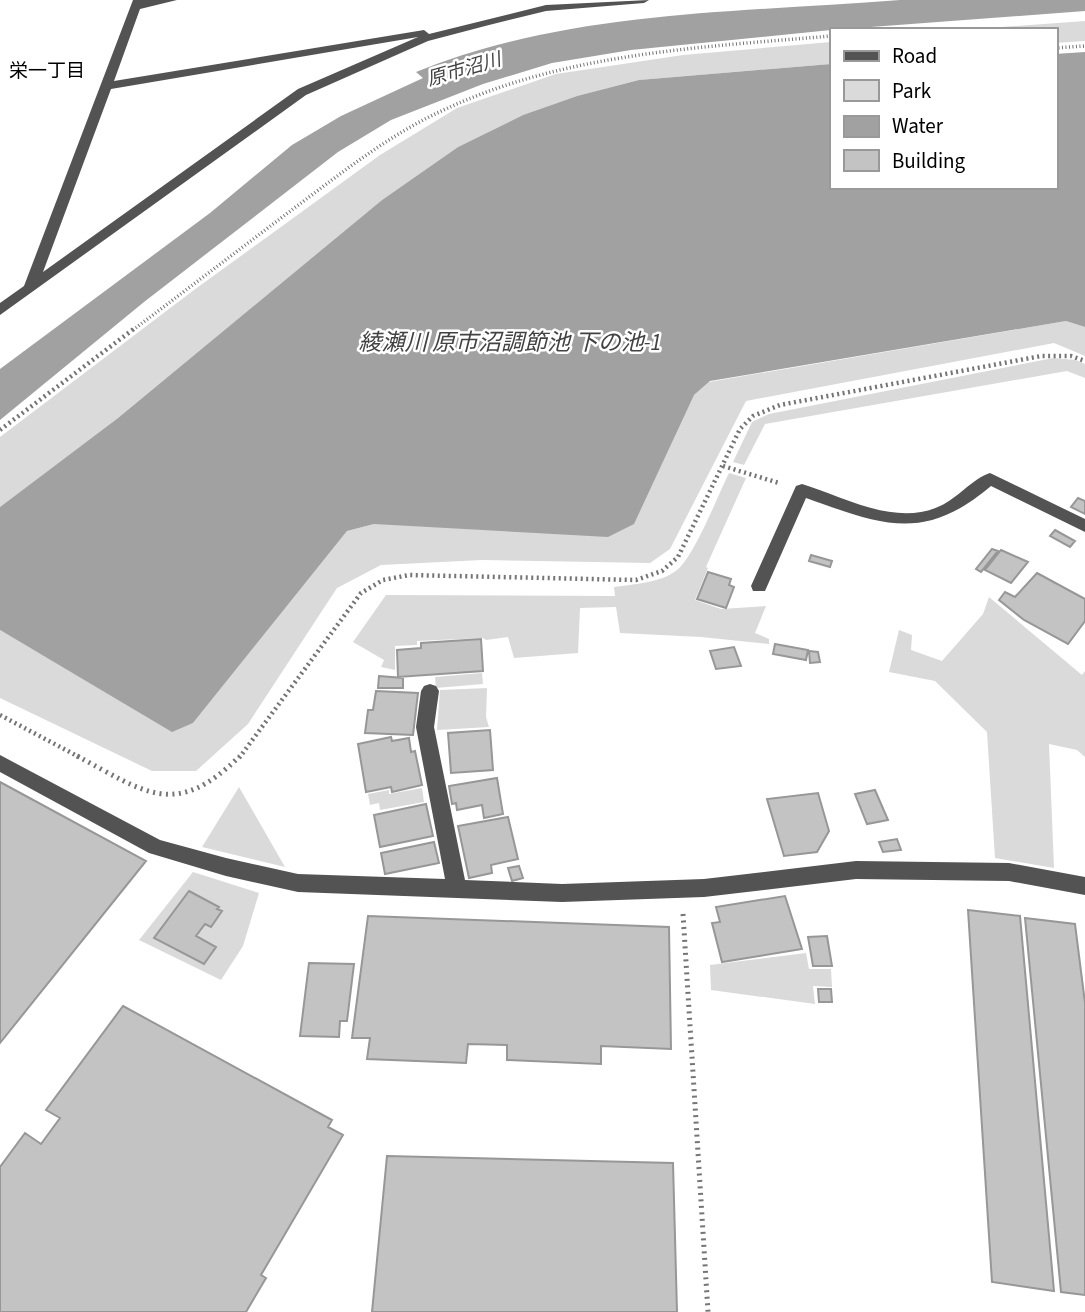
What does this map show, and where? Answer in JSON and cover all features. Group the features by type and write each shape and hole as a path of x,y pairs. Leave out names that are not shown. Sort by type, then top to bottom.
{"street":[{"path":"31,286 137,3 172,0"},
{"path":"0,310 302,92 424,39 543,4 644,0"},
{"path":"106,86 486,22"},
{"path":"759,586 802,490 883,518 920,520 958,505 990,479 1085,526"},
{"path":"430,691 425,727 457,890"},
{"path":"0,763 156,847 226,867 298,883 562,893 682,889 856,870 1009,872 1085,886"}],"path":[{"path":"0,430 345,170 397,134 438,113 510,84 582,64 632,55 830,36"},
{"path":"1057,48 1085,46"},
{"path":"0,715 148,793 162,796 186,794 233,765 248,748 360,593 372,583 388,577 409,575 636,580 662,571 678,557 747,419 780,405 1041,356 1072,356 1085,361"},
{"path":"723,466 802,490"},
{"path":"682,889 708,1312"}],"green space":[{"path":"1085,21 1085,41 1057,43 1057,28 987,28"},
{"path":"830,42 830,64 639,80 577,96 523,115 458,147 382,200 118,418 0,507 0,437 194,290 380,155 457,108 556,74 683,55"},
{"path":"1066,321 1085,327 1085,356 1054,343 746,401 670,549 650,563 482,560 381,565 337,588 248,724 196,771 152,771 0,698 0,630 172,731 193,723 347,531 374,524 694,395 709,382"},
{"path":"1053,358 1076,360 1085,364 1085,378 1067,371 765,424 744,465 733,462 752,422 769,414"},
{"path":"729,473 746,478 706,567 708,568 695,600 721,609 766,606 755,633 769,639 769,644 620,633 616,607 580,608 578,653 514,658 508,637 417,641 417,645 395,646 395,670 381,667 384,660 353,642 386,595 615,596 614,587 663,578 677,570 691,552"},
{"path":"989,597 1082,675 1085,671 1085,757 1077,750 1049,744 1054,868 995,858 987,732 935,681 889,672 899,630 912,635 911,650 942,661 983,614"},
{"path":"482,673 483,684 436,688 435,677"},
{"path":"487,688 486,717 489,727 437,730 440,690"},
{"path":"239,787 285,867 202,847"},
{"path":"422,788 424,802 380,810 379,803 370,805 368,794 389,790 389,794"},
{"path":"193,872 259,893 243,946 221,980 139,940"},
{"path":"806,953 809,969 831,969 832,987 813,986 815,1004 711,990 710,965"}],"water":[{"name":"原市沼川","path":"900,0 1085,0 1085,11 830,28 631,50 552,63 483,84 391,120 338,152 144,302 0,420 0,369 210,213 292,145 341,116 423,78 416,72 533,36 593,25 716,12"},
{"name":"綾瀬川 原市沼調節池 下の池-1","path":"1085,52 1085,327 1066,321 710,381 694,395 634,524 608,537 374,524 347,531 193,723 172,732 0,630 0,507 118,418 382,200 458,147 523,115 577,96 639,80 830,64 830,189 1057,189 1057,54"}],"building":[{"path":"1078,498 1085,501 1085,514 1071,507"},
{"path":"1055,530 1075,541 1070,547 1050,536"},
{"path":"992,549 998,551 981,572 976,569"},
{"path":"1001,550 1028,562 1011,583 985,570"},
{"path":"811,555 832,561 830,567 809,561"},
{"path":"708,572 731,579 729,585 734,587 726,608 697,599"},
{"path":"1037,573 1085,599 1085,621 1068,644 1024,620 999,600 1005,592 1015,597"},
{"path":"481,639 483,671 398,677 397,650 421,648 421,643"},
{"path":"775,644 808,650 806,660 773,654"},
{"path":"734,647 741,666 716,669 710,651"},
{"path":"809,651 818,652 820,662 810,663"},
{"path":"379,676 403,678 403,688 378,688"},
{"path":"376,691 418,693 413,735 365,733 368,710 373,710"},
{"path":"490,730 493,770 451,773 448,733"},
{"path":"391,737 392,741 409,738 411,752 415,751 422,785 392,792 391,787 366,792 358,744"},
{"path":"497,778 503,814 484,818 482,805 457,810 456,803 452,804 449,786"},
{"path":"0,782 146,861 0,1043"},
{"path":"875,790 888,820 867,824 855,794"},
{"path":"818,793 829,831 817,852 784,856 767,799"},
{"path":"426,804 433,836 380,847 374,815"},
{"path":"508,817 518,859 491,865 492,873 469,878 458,826"},
{"path":"897,839 901,850 883,852 879,842"},
{"path":"434,842 439,863 385,874 381,853"},
{"path":"519,866 523,878 512,881 508,868"},
{"path":"189,891 222,911 211,927 205,924 196,936 216,947 204,964 154,938"},
{"path":"785,896 802,949 722,962 712,923 720,922 716,907"},
{"path":"968,910 1020,916 1054,1291 992,1282"},
{"path":"368,916 669,927 671,1049 601,1046 601,1064 507,1060 507,1045 468,1044 466,1063 367,1059 370,1038 352,1038"},
{"path":"1025,918 1075,924 1085,1003 1085,1295 1061,1292"},
{"path":"827,936 832,966 813,966 808,937"},
{"path":"309,963 354,964 347,1021 340,1021 339,1037 300,1036"},
{"path":"818,989 831,989 832,1002 819,1002"},
{"path":"123,1006 332,1120 328,1127 343,1135 261,1275 266,1278 246,1312 0,1312 0,1167 25,1133 41,1144 60,1118 46,1110"},
{"path":"387,1156 673,1163 677,1312 372,1312"}],"district":[{"name":"栄一丁目","path":"47,71"}]}
